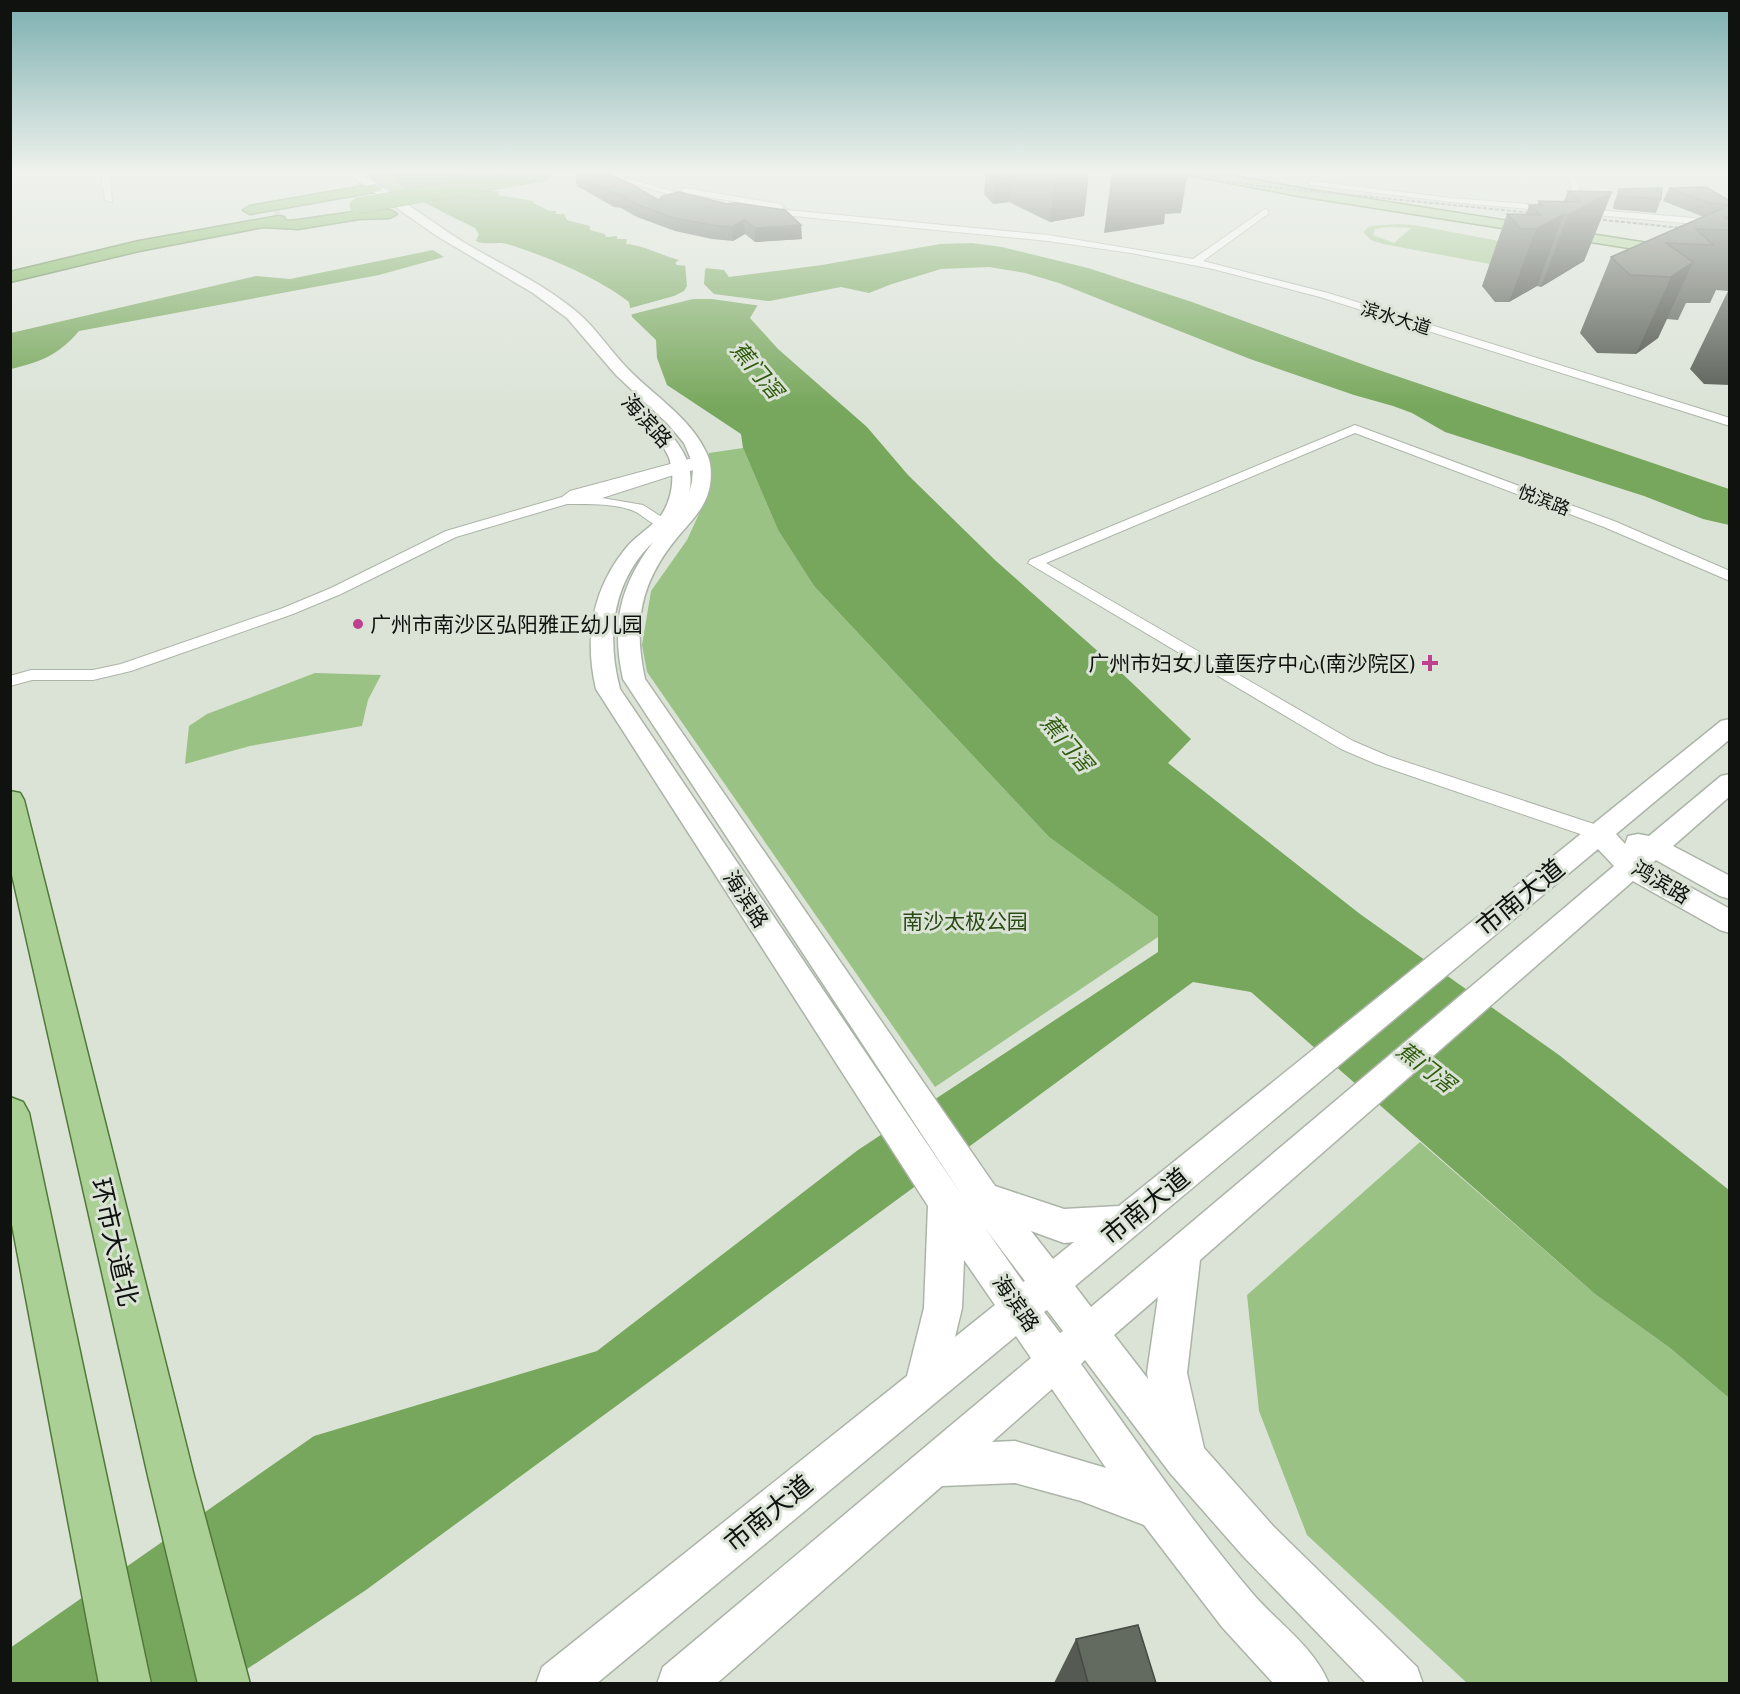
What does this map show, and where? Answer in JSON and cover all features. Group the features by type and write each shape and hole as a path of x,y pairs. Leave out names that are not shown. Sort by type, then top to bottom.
{"highway":[{"path":"15,272 112,250"}],"main road":[{"path":"1679,250 1730,258"},
{"path":"1682,250 1730,258"},
{"name":"环市大道北","path":"10,800 171,1476 228,1678"},
{"path":"10,1113 125,1683"}],"street":[{"name":"海滨路","path":"449,250 513,287 554,315 638,411 691,464 702,482 696,500 685,518 668,536 646,568 631,602 626,639 633,679 892,1091 946,1203 1159,1509 1238,1611 1306,1683"},
{"name":"海滨路","path":"467,250 546,295 567,310 623,372 688,438 691,464 679,495 663,524 645,539 626,563 610,589 604,608 599,647 608,689 892,1091 983,1198 1185,1458 1258,1541 1400,1683"},
{"name":"滨水大道","path":"1132,250 1199,260 1324,295 1730,422"},
{"name":"滨水大道","path":"1145,250 1335,290 1730,411"},
{"path":"1199,260 1213,250"},
{"name":"悦滨路","path":"1599,833 1382,760 1347,746 1035,563 1355,429 1609,524 1730,578"},
{"path":"574,500 574,494 691,464"},
{"path":"10,681 31,675 93,675 125,668 288,611 336,591 451,534 508,515 574,500 630,505 649,512 663,524"},
{"name":"市南大道","path":"559,1683 1218,1147 1730,726"},
{"path":"680,1683 1730,782"},
{"name":"鸿滨路","path":"1599,833 1654,847 1730,889"},
{"name":"鸿滨路","path":"1599,833 1631,867 1730,922"},
{"path":"983,1198 1064,1226 1126,1221"},
{"path":"924,1386 943,1308 946,1203"},
{"path":"1182,1253 1167,1373 1185,1458"},
{"path":"935,1465 1015,1462 1081,1480 1159,1509"}],"green space":[{"path":"1415,250 1503,250 1490,264"},
{"name":"南沙太极公园","path":"743,448 778,530 814,586 1049,837 1158,917 1164,933 935,1087 647,672 642,645 651,591 687,540 709,492 709,453"},
{"path":"315,673 381,675 368,700 362,726 250,746 185,764 189,726 207,714"},
{"path":"1420,1142 1595,1294 1670,1348 1729,1398 1729,1683 1467,1683 1307,1535 1259,1411 1247,1295"}],"water":[{"path":"433,250 444,257 379,275 79,331 56,352 11,369 11,333 256,276 290,279"},
{"name":"蕉门滘","path":"524,250 650,250 679,260 675,263 677,265 724,270 729,277 822,265 906,250 1015,250 1088,268 1192,302 1370,367 1729,489 1729,525 1703,519 1644,496 1445,432 1412,413 1250,359 1059,283 1025,273 989,267 941,269 869,293 841,287 759,303 750,318 778,349 867,427 908,475 996,561 1110,662 1191,739 1168,763 1360,914 1559,1055 1729,1190 1729,1398 1670,1348 1595,1294 1251,992 1193,982 366,1590 226,1683 11,1683 10,1648 314,1436 597,1351 858,1150 1158,952 1158,917 1049,837 814,586 778,530 743,448 741,434 667,385 657,358 656,340 632,317 629,302 587,276"}],"pier":[{"path":"685,263 708,266 705,270 704,284 714,294 775,302 761,306 712,299 693,299 629,315 627,309 684,291 687,286"}],"building":[{"path":"1627,250 1676,250 1693,262 1671,277 1630,275 1611,257"},
{"path":"1138,1625 1156,1683 1088,1683 1076,1639"}],"place":[{"name":"广州市南沙区弘阳雅正幼儿园","path":"358,624"},
{"name":"广州市妇女儿童医疗中心(南沙院区)","path":"1430,663"}]}
